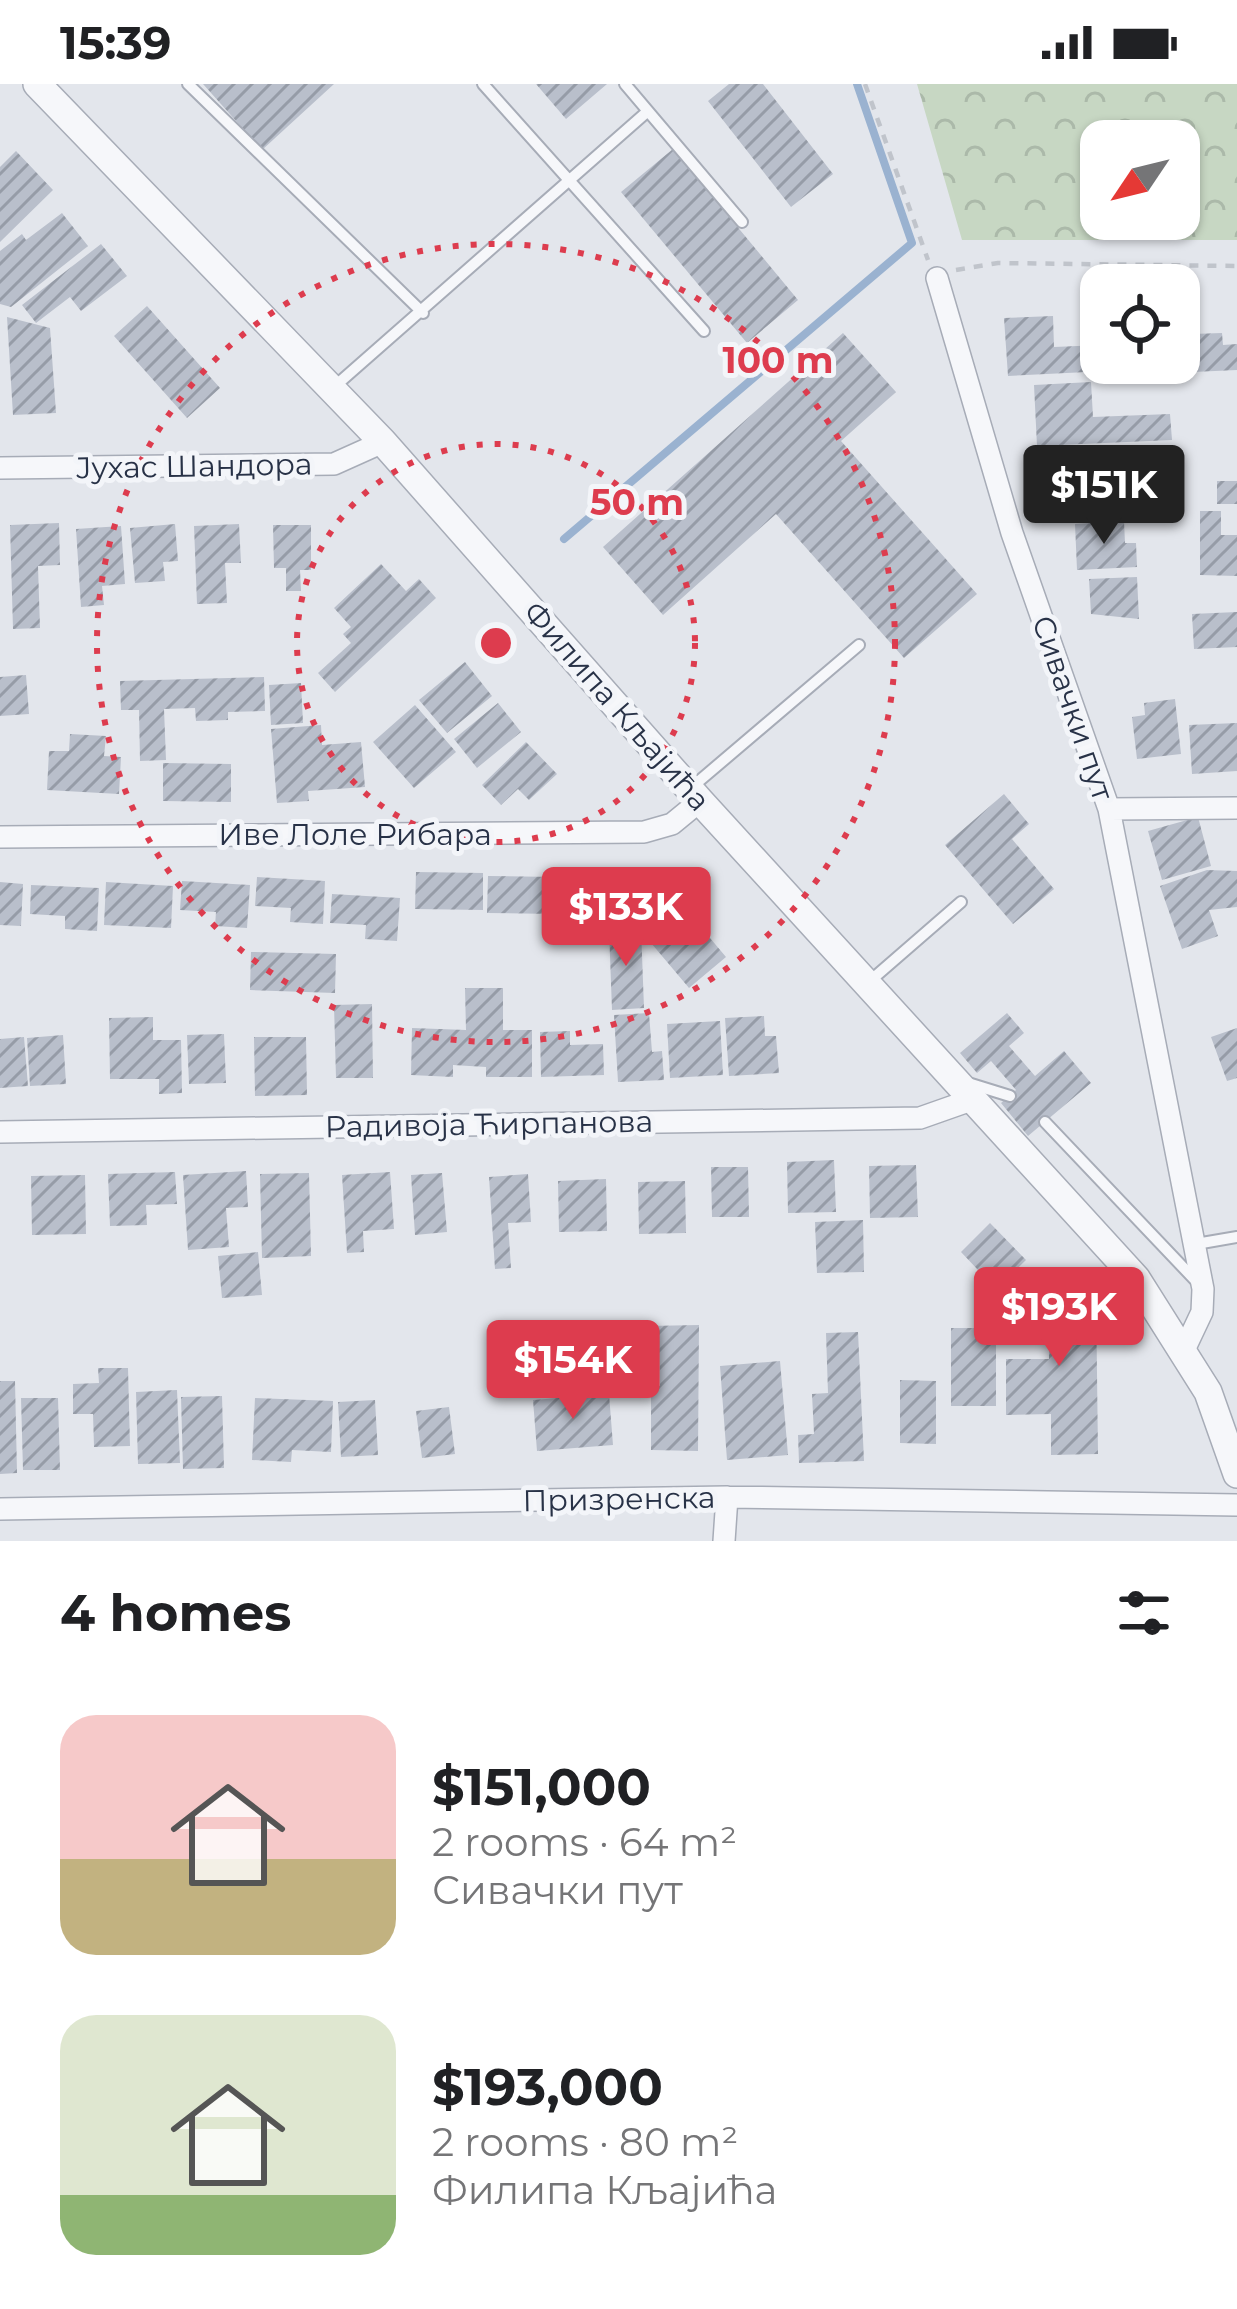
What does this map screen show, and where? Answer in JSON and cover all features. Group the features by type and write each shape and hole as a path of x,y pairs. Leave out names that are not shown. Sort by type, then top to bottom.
{"street":[{"name":"Филипа Кљајића","path":"37,84 383,442 695,795 1136,1278 1185,1348 1208,1392 1237,1474"},
{"name":"Сивачки пут","path":"937,278 1012,533 1109,809 1203,1289 1202,1312 1185,1348"},
{"name":"Јухас Шандора","path":"0,469 334,464 383,442"},
{"name":"Иве Лоле Рибара","path":"0,837 644,832 672,824 695,795"},
{"path":"1109,809 1237,808"},
{"name":"Радивоја Ћирпанова","path":"0,1132 920,1118 965,1089"},
{"path":"724,1541 727,1497"},
{"name":"Призренска","path":"0,1509 727,1497 1237,1505"}],"lane":[{"path":"188,84 423,313"},
{"path":"483,84 704,331"},
{"path":"625,84 742,222"},
{"path":"331,389 648,111"},
{"path":"695,795 860,645"},
{"path":"867,983 961,902"},
{"path":"965,1089 1010,1096"},
{"path":"1045,1121 1203,1289"},
{"path":"1196,1244 1237,1237"}],"path":[{"path":"865,84 916,235 937,278 961,268 998,263 1237,266"}],"green space":[{"path":"917,84 1237,84 1237,240 1200,240 1200,120 1080,120 1080,240 962,240"}],"building":[{"path":"203,84 334,84 262,150"},
{"path":"536,84 607,84 566,119"},
{"path":"729,84 763,84 833,174 791,207 708,101"},
{"path":"673,149 798,300 747,343 621,192"},
{"path":"16,151 53,190 0,242 0,167"},
{"path":"62,213 88,246 11,307 0,304 0,251 22,234 26,240"},
{"path":"101,244 127,276 81,311 70,297 36,323 22,305"},
{"path":"147,306 220,388 187,418 114,336"},
{"path":"1053,316 1054,347 1080,346 1080,372 1008,376 1004,318"},
{"path":"7,317 50,328 56,413 13,415"},
{"path":"843,333 896,392 841,441 977,594 904,658 776,514 663,615 603,547"},
{"path":"1222,333 1223,345 1237,344 1237,370 1200,372 1200,334"},
{"path":"1091,384 1093,417 1170,414 1172,440 1037,446 1034,385"},
{"path":"1158,460 1161,500 1054,506 1051,465 1096,463 1098,483 1130,481 1129,461"},
{"path":"1217,481 1237,481 1237,504 1217,504"},
{"path":"1200,511 1221,511 1221,535 1237,535 1237,576 1200,575"},
{"path":"1124,521 1125,543 1136,543 1137,567 1077,570 1075,524"},
{"path":"59,523 60,565 38,566 40,628 13,629 10,525"},
{"path":"175,524 178,561 163,562 165,581 135,583 130,528"},
{"path":"239,524 241,563 225,563 227,603 197,604 194,526"},
{"path":"273,525 311,525 311,570 300,570 301,591 286,591 286,568 274,568"},
{"path":"121,526 125,584 102,586 104,605 81,607 76,529"},
{"path":"381,564 406,591 419,579 436,598 335,692 318,673 351,643 343,634 351,627 334,608"},
{"path":"1137,577 1139,619 1091,614 1089,579"},
{"path":"1237,612 1237,647 1194,649 1192,614"},
{"path":"465,662 492,696 447,733 419,700"},
{"path":"26,675 29,714 0,716 0,677"},
{"path":"264,677 265,711 228,712 228,720 196,721 195,708 164,709 166,760 140,761 139,710 121,710 120,681"},
{"path":"301,683 303,723 271,725 269,685"},
{"path":"1175,699 1181,754 1137,759 1132,717 1145,715 1144,703"},
{"path":"498,703 521,732 477,768 454,739"},
{"path":"415,705 456,752 414,788 373,742"},
{"path":"1237,723 1237,771 1192,774 1189,725"},
{"path":"321,725 322,745 361,742 365,787 308,791 309,801 277,803 271,729"},
{"path":"70,734 106,736 104,756 121,757 119,794 47,790 49,751 69,751"},
{"path":"526,742 557,774 529,800 518,789 501,805 482,785"},
{"path":"163,763 231,764 231,802 163,801"},
{"path":"1004,794 1029,824 1012,839 1054,889 1013,924 945,845"},
{"path":"1198,817 1211,866 1162,880 1148,831"},
{"path":"1207,870 1237,871 1237,907 1209,910 1218,936 1182,949 1160,886"},
{"path":"563,871 631,872 631,909 563,908"},
{"path":"416,872 483,873 483,910 415,909"},
{"path":"488,876 555,877 555,914 487,913"},
{"path":"257,877 325,881 323,924 290,922 291,908 255,906"},
{"path":"182,881 250,885 247,928 215,926 216,912 180,910"},
{"path":"0,882 23,884 21,926 0,925"},
{"path":"106,882 173,886 171,928 104,925"},
{"path":"31,885 99,888 97,931 65,929 65,916 30,914"},
{"path":"332,894 400,898 397,941 365,939 366,925 330,923"},
{"path":"683,906 726,957 689,988 646,937"},
{"path":"641,928 644,1008 612,1010 609,929"},
{"path":"251,952 336,954 335,993 250,990"},
{"path":"465,988 503,988 503,1030 532,1030 532,1077 486,1077 486,1067 453,1065 453,1077 411,1075 412,1028 466,1030"},
{"path":"372,1004 373,1078 336,1078 334,1005"},
{"path":"649,1013 652,1052 662,1051 664,1080 618,1082 614,1015"},
{"path":"1007,1013 1024,1033 1009,1046 1035,1076 1064,1051 1091,1083 1028,1136 1001,1103 1016,1090 991,1061 977,1073 960,1053"},
{"path":"764,1016 765,1036 776,1036 779,1073 729,1076 725,1018"},
{"path":"153,1017 153,1040 181,1040 182,1093 159,1094 159,1079 110,1079 109,1018"},
{"path":"720,1021 723,1075 670,1078 667,1024"},
{"path":"1237,1028 1237,1078 1227,1081 1211,1037"},
{"path":"570,1031 570,1045 603,1044 604,1075 541,1077 540,1032"},
{"path":"224,1034 226,1083 189,1084 187,1035"},
{"path":"63,1035 66,1084 30,1086 27,1038"},
{"path":"24,1037 28,1086 0,1088 0,1039"},
{"path":"254,1037 306,1037 307,1095 255,1096"},
{"path":"834,1160 836,1212 788,1213 787,1162"},
{"path":"916,1165 918,1217 870,1218 869,1166"},
{"path":"711,1167 748,1167 749,1217 712,1217"},
{"path":"246,1171 248,1207 226,1208 229,1247 188,1250 183,1175"},
{"path":"175,1172 177,1204 146,1205 147,1225 110,1226 108,1174"},
{"path":"390,1172 394,1229 363,1231 364,1252 347,1253 342,1175"},
{"path":"309,1173 311,1256 262,1258 260,1174"},
{"path":"442,1173 447,1232 415,1235 411,1175"},
{"path":"528,1174 531,1222 508,1223 511,1268 495,1269 489,1177"},
{"path":"85,1175 86,1234 32,1235 31,1176"},
{"path":"606,1179 607,1231 559,1232 558,1181"},
{"path":"685,1181 686,1233 639,1234 638,1182"},
{"path":"863,1220 864,1272 817,1273 815,1222"},
{"path":"990,1223 1026,1260 996,1289 961,1252"},
{"path":"258,1252 262,1295 222,1298 218,1256"},
{"path":"1096,1293 1098,1454 1051,1455 1051,1414 1006,1415 1006,1359 1049,1359 1049,1324 1007,1324 1007,1294"},
{"path":"699,1325 698,1451 651,1450 651,1383 660,1386 659,1344 648,1345 648,1326"},
{"path":"951,1328 996,1328 996,1406 951,1406"},
{"path":"858,1332 864,1461 799,1463 798,1435 814,1434 812,1394 828,1393 826,1333"},
{"path":"780,1361 788,1455 727,1460 720,1366"},
{"path":"98,1368 128,1368 130,1446 94,1447 93,1414 73,1414 73,1384 99,1383"},
{"path":"900,1380 936,1381 936,1444 900,1443"},
{"path":"0,1381 15,1381 17,1473 0,1474"},
{"path":"177,1390 180,1463 138,1464 136,1392"},
{"path":"609,1394 613,1445 537,1451 533,1400"},
{"path":"222,1396 224,1468 183,1469 181,1397"},
{"path":"21,1398 58,1398 60,1470 23,1470"},
{"path":"255,1398 333,1401 331,1452 292,1450 291,1462 252,1460"},
{"path":"375,1400 378,1455 341,1457 338,1402"},
{"path":"449,1407 455,1454 422,1458 416,1411"}],"waterway":[{"path":"564,539 912,243 857,84"}]}
